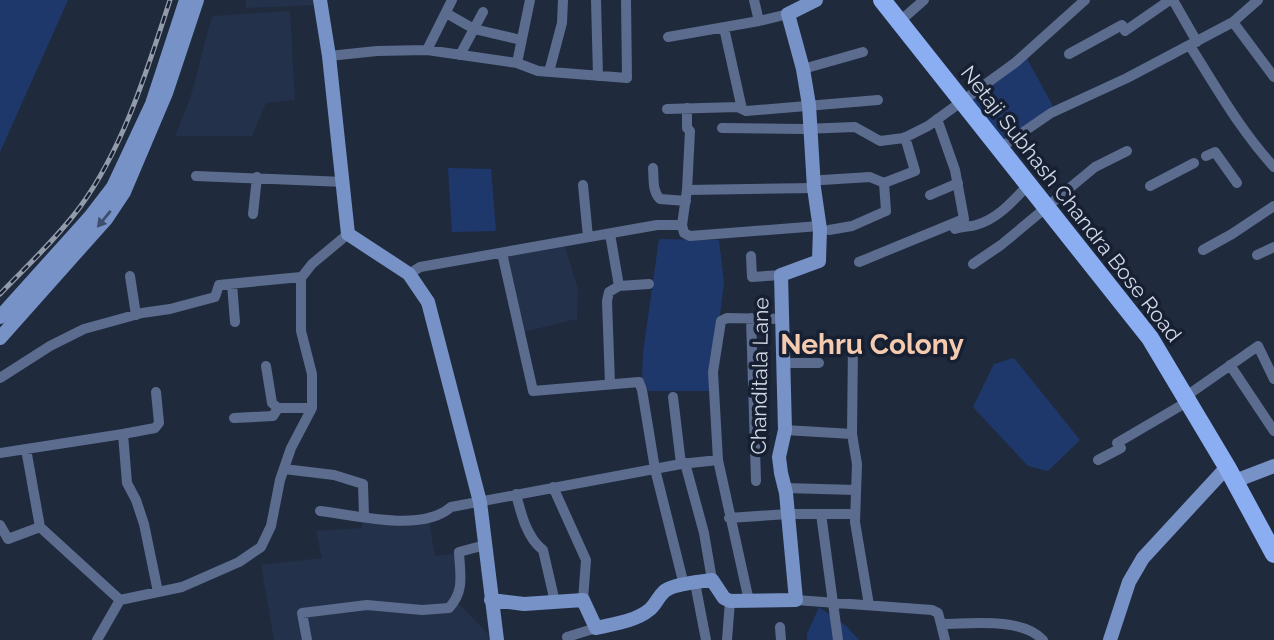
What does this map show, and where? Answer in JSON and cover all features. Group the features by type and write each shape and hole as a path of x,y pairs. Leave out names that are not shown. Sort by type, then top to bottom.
{"main road":[{"name":"Netaji Subhash Chandra Bose Road","path":"882,0 1150,338 1231,474 1274,554"}],"street":[{"path":"0,317 90,217 113,187 152,104 186,0"},
{"path":"0,338 106,219 124,192 166,93 197,0"},
{"path":"320,0 329,56 348,234"},
{"path":"426,50 452,0"},
{"path":"517,63 530,0"},
{"path":"549,72 562,23 562,0"},
{"path":"596,0 598,76"},
{"path":"329,56 426,50 517,63 538,71 627,78 626,0"},
{"path":"754,0 759,21"},
{"path":"668,37 788,14 816,0"},
{"path":"899,22 924,0"},
{"path":"1069,54 1122,25 1125,31 1172,0 1226,106 1274,167"},
{"path":"1000,148 1051,113 1194,44 1233,22 1258,0"},
{"path":"722,128 855,127 880,141 903,138 937,119 1016,62 1083,1"},
{"path":"460,55 483,12"},
{"path":"446,13 474,29 521,40"},
{"name":"Chanditala Lane","path":"788,14 803,69 824,228 819,261 781,275 785,430 779,457 785,488 796,600"},
{"path":"1233,22 1274,77"},
{"path":"724,28 742,109"},
{"path":"803,69 863,52"},
{"path":"667,108 746,111 878,100"},
{"path":"687,108 687,128 690,131 687,195 682,225 684,233 690,236 852,226 886,211 884,183"},
{"path":"937,119 958,184 964,219 861,263 962,225 973,226 987,221 1029,184"},
{"path":"653,168 654,190 660,199 870,177 884,183 915,171 903,138"},
{"path":"973,264 1000,246 1095,167 1127,151"},
{"path":"1206,156 1215,152 1237,184"},
{"path":"1150,186 1194,163"},
{"path":"196,176 344,182"},
{"path":"253,214 257,177"},
{"path":"930,195 958,184"},
{"path":"583,185 588,237"},
{"path":"1203,250 1274,206"},
{"path":"409,274 420,267 657,225 682,225"},
{"path":"610,233 619,286"},
{"path":"348,234 409,274 428,302 480,502 497,640"},
{"path":"97,640 120,600 181,587 213,575 261,547 271,526 291,447 312,408 312,374 301,331 299,291 302,277 312,264 348,234"},
{"path":"1257,255 1274,247"},
{"path":"502,253 533,391 639,382 655,469 706,640"},
{"path":"751,256 752,277 781,275"},
{"path":"130,276 136,315"},
{"path":"0,378 50,346 84,329 215,297 219,285 302,277"},
{"path":"232,284 235,322"},
{"path":"610,384 609,292 619,286 649,284"},
{"path":"749,601 718,460 713,372 721,321 727,318 783,319"},
{"path":"751,318 756,481"},
{"path":"853,344 852,434 857,464 855,514 869,605"},
{"path":"1098,460 1121,448 1118,443 1126,437 1187,401 1192,392 1258,346 1274,379"},
{"path":"783,363 819,363"},
{"path":"1230,365 1274,431"},
{"path":"266,366 272,403 278,408 312,408"},
{"path":"0,453 155,428 159,423 156,391"},
{"path":"673,397 683,463 704,533 712,580 724,598 730,601 796,600 932,610 938,613 945,640"},
{"path":"234,418 273,416 278,408"},
{"path":"785,430 852,434"},
{"path":"123,434 127,483 144,524 158,592"},
{"path":"26,449 40,527 120,600"},
{"path":"320,511 400,522 436,518 451,507 605,480 683,463 718,460"},
{"path":"1110,640 1129,582 1143,558 1231,474 1274,466"},
{"path":"284,469 334,475 363,484 364,516"},
{"path":"553,487 586,560 583,600 594,632"},
{"path":"785,488 856,490"},
{"path":"516,495 528,530 543,550 555,602"},
{"path":"729,518 788,514 855,514"},
{"path":"821,514 838,640"},
{"path":"0,525 8,538 40,527"},
{"path":"307,640 302,613 367,605 422,610 449,608 457,599 461,583 459,552 485,545"},
{"path":"568,640 568,637 594,632 639,617 657,603 662,592 670,587 712,580"},
{"path":"491,600 524,604 583,600"},
{"path":"727,640 730,601"},
{"path":"941,624 1015,625 1037,633 1043,640"},
{"path":"780,627 781,640"}],"shaded area":[{"path":"0,0 68,0 0,152"},
{"path":"246,0 319,0 319,5 246,8"},
{"path":"290,11 295,100 266,103 252,136 175,136 190,99 212,16"},
{"path":"1026,57 1054,108 1002,144 966,101"},
{"path":"448,168 491,169 496,231 452,232"},
{"path":"659,239 719,240 724,283 712,376 713,391 649,391 642,380 643,353"},
{"path":"564,244 578,289 577,319 523,332 505,254"},
{"path":"1014,358 1080,440 1048,471 1028,466 973,407 994,364"},
{"path":"364,519 429,521 435,556 457,553 459,584 453,598 494,640 274,640 261,565 322,558 316,531 361,528"},
{"path":"819,607 846,626 859,640 807,640"}],"railway":[{"path":"0,294 62,230 96,184 133,107 170,0"}],"district":[{"name":"Nehru Colony","path":"872,344"}]}
